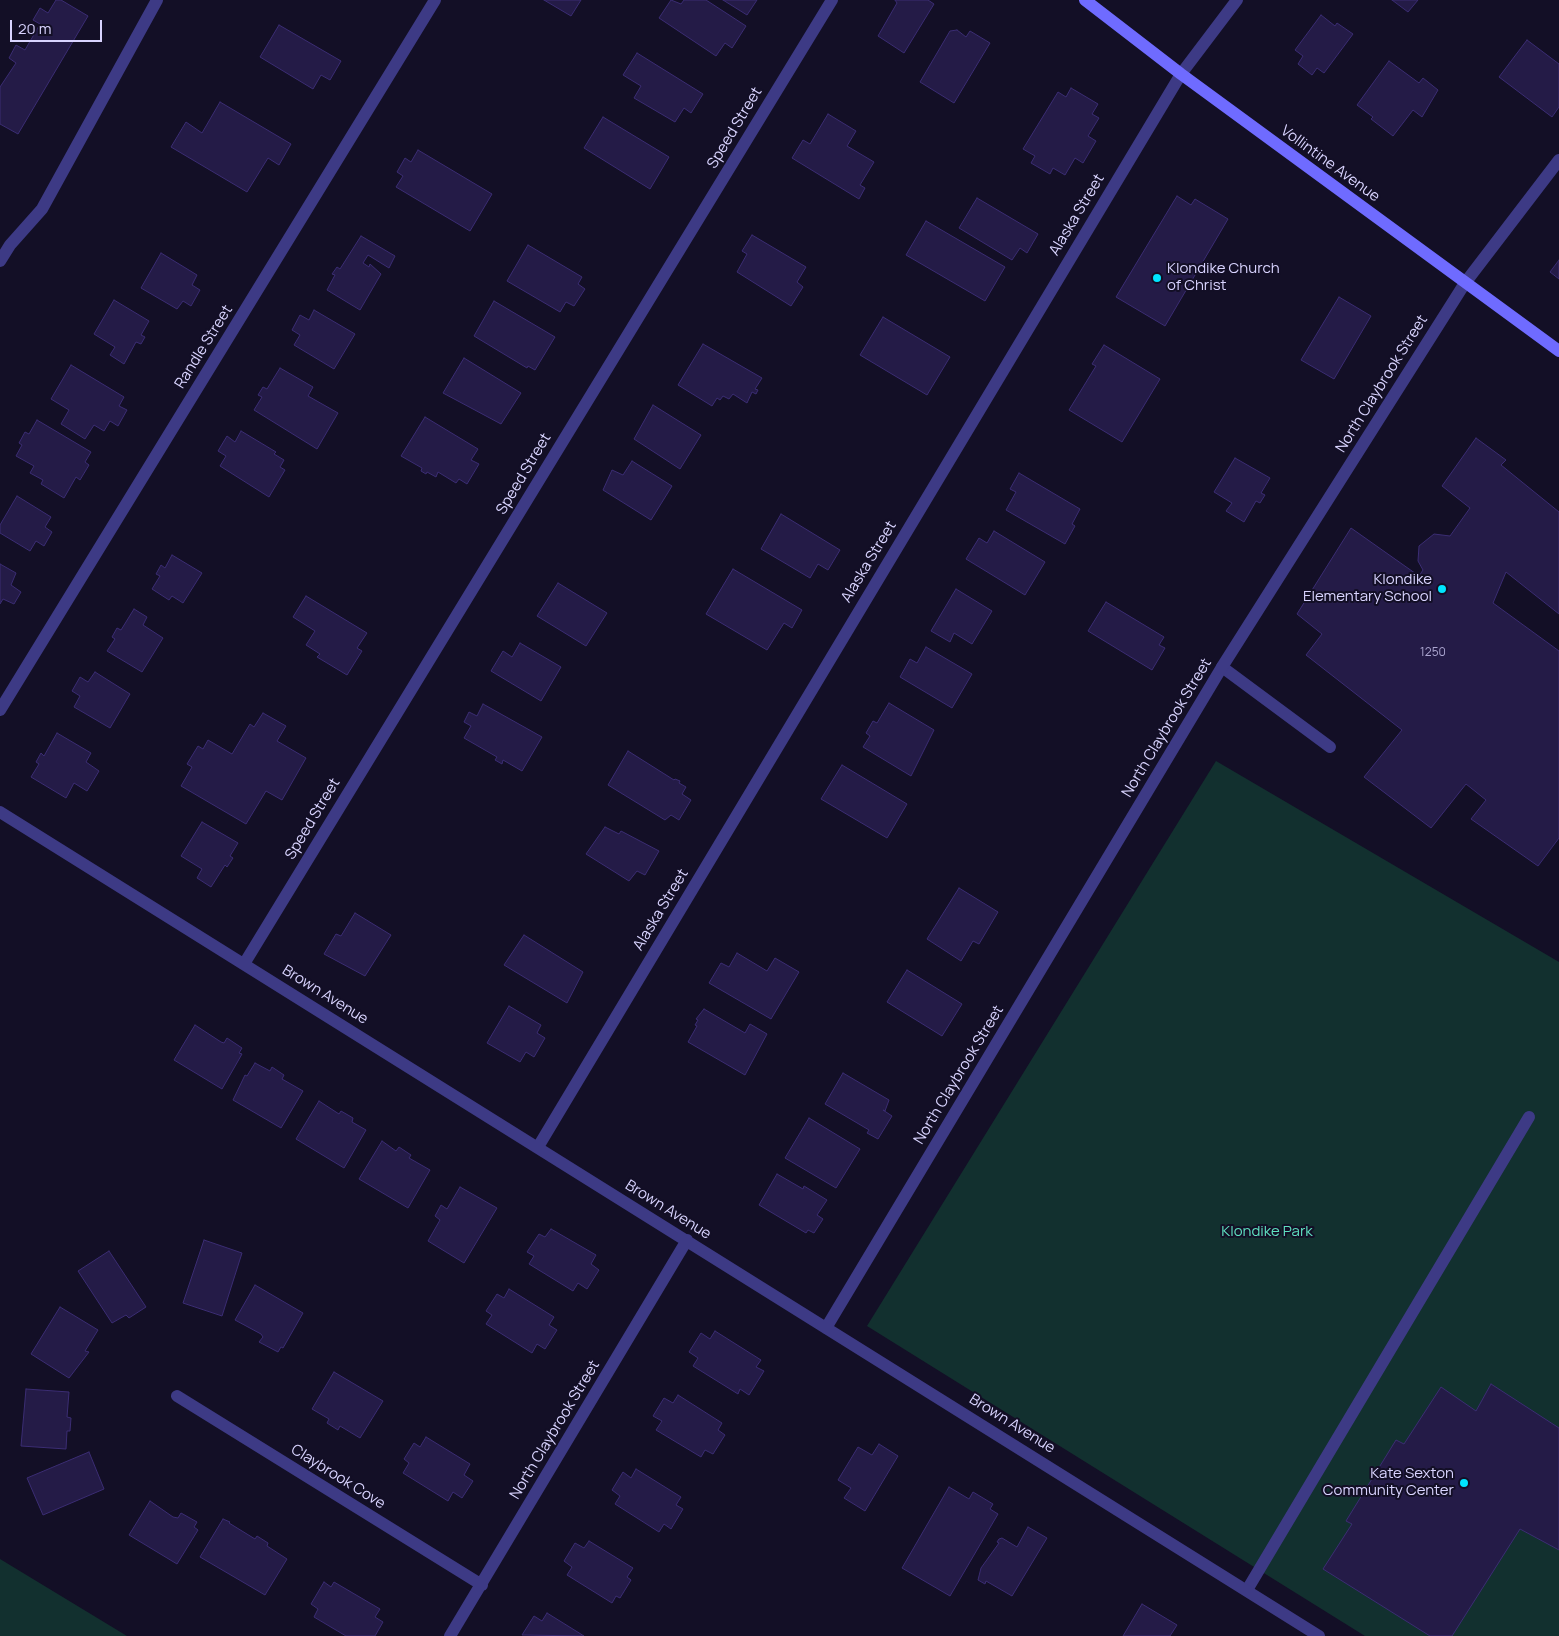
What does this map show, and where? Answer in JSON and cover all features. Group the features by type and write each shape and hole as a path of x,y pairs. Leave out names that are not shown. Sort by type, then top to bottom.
{"street":[{"path":"0,261 10,245 42,209 157,0"},
{"name":"Randle Street","path":"0,710 435,0"},
{"name":"Speed Street","path":"244,964 832,0"},
{"name":"Vollintine Avenue","path":"1085,0 1181,74 1559,351"},
{"name":"Alaska Street","path":"538,1147 1181,74 1237,0"},
{"name":"North Claybrook Street","path":"826,1328 1222,667 1465,283 1559,160"},
{"path":"1222,667 1330,747"},
{"name":"Brown Avenue","path":"0,812 1319,1636"},
{"path":"1247,1590 1529,1117"},
{"name":"North Claybrook Street","path":"450,1636 686,1240"},
{"name":"Claybrook Cove","path":"177,1396 482,1584"}],"green space":[{"name":"Klondike Park","path":"1216,761 1559,962 1559,1636 1365,1636 867,1326"},
{"path":"0,1559 127,1636 0,1636"}],"building":[{"path":"56,0 61,0 88,16 18,134 0,124 0,87 16,63 9,58 16,45 25,50 40,24 33,20 40,8 48,13"},
{"path":"544,0 581,0 571,16"},
{"path":"671,0 681,4 684,0 706,0 746,26 732,48 725,43 716,56 659,18"},
{"path":"723,0 757,0 747,15"},
{"path":"895,0 928,0 934,4 904,53 878,36 897,3"},
{"path":"1392,0 1418,0 1408,12"},
{"path":"1321,15 1335,26 1337,23 1353,34 1324,73 1317,68 1312,75 1298,64 1303,56 1295,50"},
{"path":"279,25 341,61 330,80 321,75 313,89 260,57"},
{"path":"957,30 966,37 970,31 990,43 954,103 920,82 950,31"},
{"path":"1527,40 1559,64 1559,107 1552,117 1499,77"},
{"path":"637,53 703,94 691,113 684,108 675,122 634,98 641,86 623,75"},
{"path":"1389,61 1419,83 1423,78 1438,90 1422,117 1413,110 1393,136 1357,105"},
{"path":"1071,88 1098,104 1092,114 1099,118 1088,136 1096,141 1083,163 1075,158 1065,175 1053,168 1050,174 1031,163 1035,156 1023,149 1058,92 1066,97"},
{"path":"220,102 291,144 279,165 268,158 247,192 171,147 186,122 202,133"},
{"path":"828,114 856,131 847,146 874,162 860,185 865,188 859,199 792,158 803,140 810,144"},
{"path":"603,117 669,157 650,189 584,148"},
{"path":"418,150 492,194 470,231 396,187 403,176 397,172 405,158 411,162"},
{"path":"1177,196 1191,205 1195,199 1228,219 1165,326 1116,297"},
{"path":"977,198 1038,234 1027,253 1020,248 1012,260 959,228"},
{"path":"926,221 1005,267 985,301 906,255"},
{"path":"752,235 806,267 797,282 803,287 791,306 737,272 747,254 742,251"},
{"path":"361,236 395,256 389,268 368,255 363,263 369,267 370,264 381,274 360,310 327,290 335,275 332,274 337,267 340,269"},
{"path":"528,245 582,277 578,284 585,289 574,306 566,302 560,312 507,281"},
{"path":"161,253 197,275 192,285 200,290 191,306 183,301 177,309 141,288"},
{"path":"1559,260 1559,279 1550,272"},
{"path":"1339,297 1371,316 1334,379 1301,360"},
{"path":"114,300 149,321 141,335 145,337 141,344 136,342 124,364 110,355 115,347 94,334"},
{"path":"494,301 555,337 535,370 528,366 527,368 474,336"},
{"path":"314,310 355,334 334,369 294,345 300,335 292,330 300,315 309,320"},
{"path":"883,317 950,357 927,395 860,355"},
{"path":"703,344 762,378 755,389 758,390 756,394 752,392 747,403 733,394 729,399 723,396 720,400 717,398 712,406 678,385"},
{"path":"1104,345 1160,379 1122,442 1069,410 1096,366 1092,364"},
{"path":"464,358 521,393 501,424 443,393"},
{"path":"71,365 124,397 119,406 127,410 118,426 110,421 104,431 94,425 85,439 61,424 69,410 51,399"},
{"path":"280,368 313,387 308,396 338,413 317,449 254,410 262,397 258,395 263,387 267,389"},
{"path":"653,405 701,435 680,469 634,439"},
{"path":"425,417 478,449 471,460 479,464 467,484 459,479 456,483 438,472 436,477 427,472 426,474 421,471 422,468 401,456"},
{"path":"37,420 91,452 85,462 89,465 80,480 76,477 64,498 41,484 43,480 30,473 34,466 16,456 22,445 19,443 25,432 29,434"},
{"path":"241,431 276,452 274,454 284,460 280,467 285,470 269,497 220,466 226,456 218,451 227,436 235,442"},
{"name":"Klondike Elementary School","path":"1476,438 1506,460 1501,465 1559,512 1559,614 1506,572 1493,603 1559,651 1559,838 1538,866 1471,819 1486,800 1466,784 1431,828 1364,777 1402,730 1306,655 1322,634 1297,614 1351,528 1419,576 1423,570 1418,561 1419,546 1434,534 1450,536 1470,508 1442,486"},
{"path":"1235,458 1270,478 1261,493 1265,495 1260,503 1256,501 1244,522 1226,511 1232,503 1214,492"},
{"path":"632,461 672,486 651,520 603,490 612,470 623,475"},
{"path":"1019,473 1080,509 1072,524 1075,526 1065,544 1006,510 1016,492 1010,489"},
{"path":"17,496 51,517 45,527 52,532 44,546 36,541 30,551 0,533 0,525"},
{"path":"781,514 840,550 828,570 818,564 810,578 761,549"},
{"path":"994,531 1045,562 1025,595 966,559 979,538 987,543"},
{"path":"172,555 202,573 183,603 172,596 169,600 152,589 160,576 156,574 161,565 165,568"},
{"path":"0,564 16,573 11,585 21,592 14,604 3,599 0,604"},
{"path":"733,569 802,610 792,628 784,623 767,650 706,614"},
{"path":"558,583 607,613 586,646 537,616"},
{"path":"956,589 992,611 972,644 954,633 950,642 931,631"},
{"path":"306,596 367,633 357,648 362,651 347,675 317,657 320,654 306,645 315,631 293,617"},
{"path":"1106,602 1164,637 1159,645 1165,648 1152,670 1088,631"},
{"path":"134,609 147,617 143,625 163,638 142,672 107,651 115,639 112,637 117,628 121,630"},
{"path":"520,643 561,667 541,701 491,671 503,651 512,657"},
{"path":"926,647 972,674 952,708 900,677 910,659 917,663"},
{"path":"95,672 130,694 110,728 74,707 80,696 72,691 80,677 88,682"},
{"path":"889,703 934,730 911,776 863,747 870,736 866,733 873,721 877,723"},
{"path":"483,704 542,737 522,771 503,760 502,764 495,760 497,757 464,738 471,726 464,722 469,712 477,716"},
{"path":"263,713 286,726 277,741 306,758 282,800 266,791 246,824 181,786 192,767 187,764 198,746 203,749 208,740 232,754 250,724 254,727"},
{"path":"57,733 91,753 86,762 99,771 87,791 74,783 66,798 31,777 39,764 36,762 41,753 44,756"},
{"path":"628,751 674,780 680,781 679,783 686,787 682,794 691,800 679,820 671,815 665,820 608,785"},
{"path":"842,765 907,804 887,838 821,799"},
{"path":"202,822 238,843 230,856 233,858 227,867 225,865 211,887 197,878 202,869 181,856"},
{"path":"605,827 619,834 621,831 659,851 645,875 637,871 629,881 586,854"},
{"path":"959,888 998,912 979,944 973,941 961,961 927,939"},
{"path":"355,913 391,935 365,976 324,954 336,934 341,936"},
{"path":"524,935 583,972 567,1003 504,965"},
{"path":"737,953 767,971 775,958 799,972 771,1019 709,983 721,963 729,967"},
{"path":"907,970 962,1004 942,1036 887,1002"},
{"path":"509,1006 541,1025 537,1033 545,1038 534,1057 526,1052 520,1062 487,1043"},
{"path":"704,1009 745,1033 750,1024 767,1034 745,1075 688,1042 697,1026 695,1025 698,1020 696,1019"},
{"path":"195,1025 221,1042 224,1043 227,1038 242,1048 239,1053 242,1054 222,1089 174,1060"},
{"path":"255,1063 270,1071 272,1067 284,1075 282,1079 303,1091 281,1128 233,1100 245,1075 247,1076"},
{"path":"843,1073 889,1100 885,1111 883,1110 892,1116 878,1139 867,1133 869,1130 825,1104"},
{"path":"319,1101 339,1114 341,1111 353,1118 352,1122 366,1130 344,1168 296,1139"},
{"path":"809,1118 860,1149 836,1188 785,1158"},
{"path":"382,1141 396,1151 399,1147 411,1155 409,1158 430,1170 408,1208 359,1179"},
{"path":"777,1174 803,1189 804,1186 827,1200 817,1215 823,1219 814,1233 808,1230 806,1233 759,1205"},
{"path":"460,1187 497,1208 464,1263 428,1241 440,1220 435,1216 441,1205 447,1209"},
{"path":"551,1229 596,1255 591,1264 599,1270 587,1289 578,1283 573,1291 529,1264 534,1256 527,1252 539,1234 545,1237"},
{"path":"204,1240 242,1253 222,1316 183,1303"},
{"path":"109,1251 146,1307 129,1318 126,1315 112,1323 78,1271"},
{"path":"255,1285 303,1313 283,1348 281,1347 278,1352 259,1342 263,1337 261,1334 235,1320"},
{"path":"509,1289 554,1317 549,1325 557,1330 545,1349 537,1344 532,1353 486,1324 492,1315 486,1311 497,1294 504,1298"},
{"path":"60,1307 98,1330 85,1351 89,1352 69,1378 31,1354"},
{"path":"715,1331 761,1360 756,1367 764,1371 749,1395 740,1389 738,1394 693,1366 698,1358 689,1352 701,1333 710,1339"},
{"path":"334,1372 383,1401 360,1438 340,1426 338,1430 327,1423 329,1419 312,1409"},
{"name":"Kate Sexton Community Center","path":"1491,1384 1559,1428 1559,1550 1520,1529 1452,1636 1430,1636 1323,1569 1352,1524 1346,1521 1396,1440 1404,1444 1441,1387 1476,1411"},
{"path":"26,1389 69,1392 67,1417 71,1418 70,1431 67,1431 66,1449 21,1446"},
{"path":"678,1395 722,1423 718,1430 725,1435 713,1454 705,1450 701,1457 656,1430 662,1421 653,1416 664,1398 673,1403"},
{"path":"426,1437 470,1464 464,1475 473,1481 462,1498 453,1492 448,1501 403,1473 409,1463 404,1459 414,1443 420,1447"},
{"path":"879,1444 898,1456 865,1511 844,1498 851,1488 838,1480 858,1447 872,1455"},
{"path":"89,1452 104,1489 43,1515 27,1478"},
{"path":"636,1469 681,1497 676,1505 683,1509 671,1529 664,1524 659,1532 615,1504 620,1496 612,1490 623,1472 631,1478"},
{"path":"949,1487 969,1499 973,1492 993,1504 990,1509 998,1514 950,1596 902,1568"},
{"path":"150,1501 173,1517 178,1518 181,1513 197,1522 194,1527 198,1530 177,1564 129,1535"},
{"path":"223,1519 255,1539 257,1536 268,1543 267,1546 287,1559 265,1595 200,1557"},
{"path":"1028,1527 1047,1538 1012,1596 986,1581 985,1584 978,1580 981,1568 999,1543 997,1542 999,1539 1002,1538 1017,1547"},
{"path":"589,1541 633,1568 627,1577 631,1580 620,1598 616,1596 612,1603 567,1575 572,1567 564,1561 575,1543 584,1548"},
{"path":"324,1582 331,1587 334,1582 380,1609 375,1617 383,1622 375,1636 346,1636 314,1617 318,1609 311,1604"},
{"path":"1142,1604 1177,1625 1170,1636 1123,1636"},
{"path":"547,1613 584,1636 522,1635 534,1616 542,1621"}],"place":[{"name":"Klondike Church of Christ","path":"1157,278"},
{"name":"Klondike Elementary School","path":"1442,589"},
{"name":"Kate Sexton Community Center","path":"1464,1483"}]}
